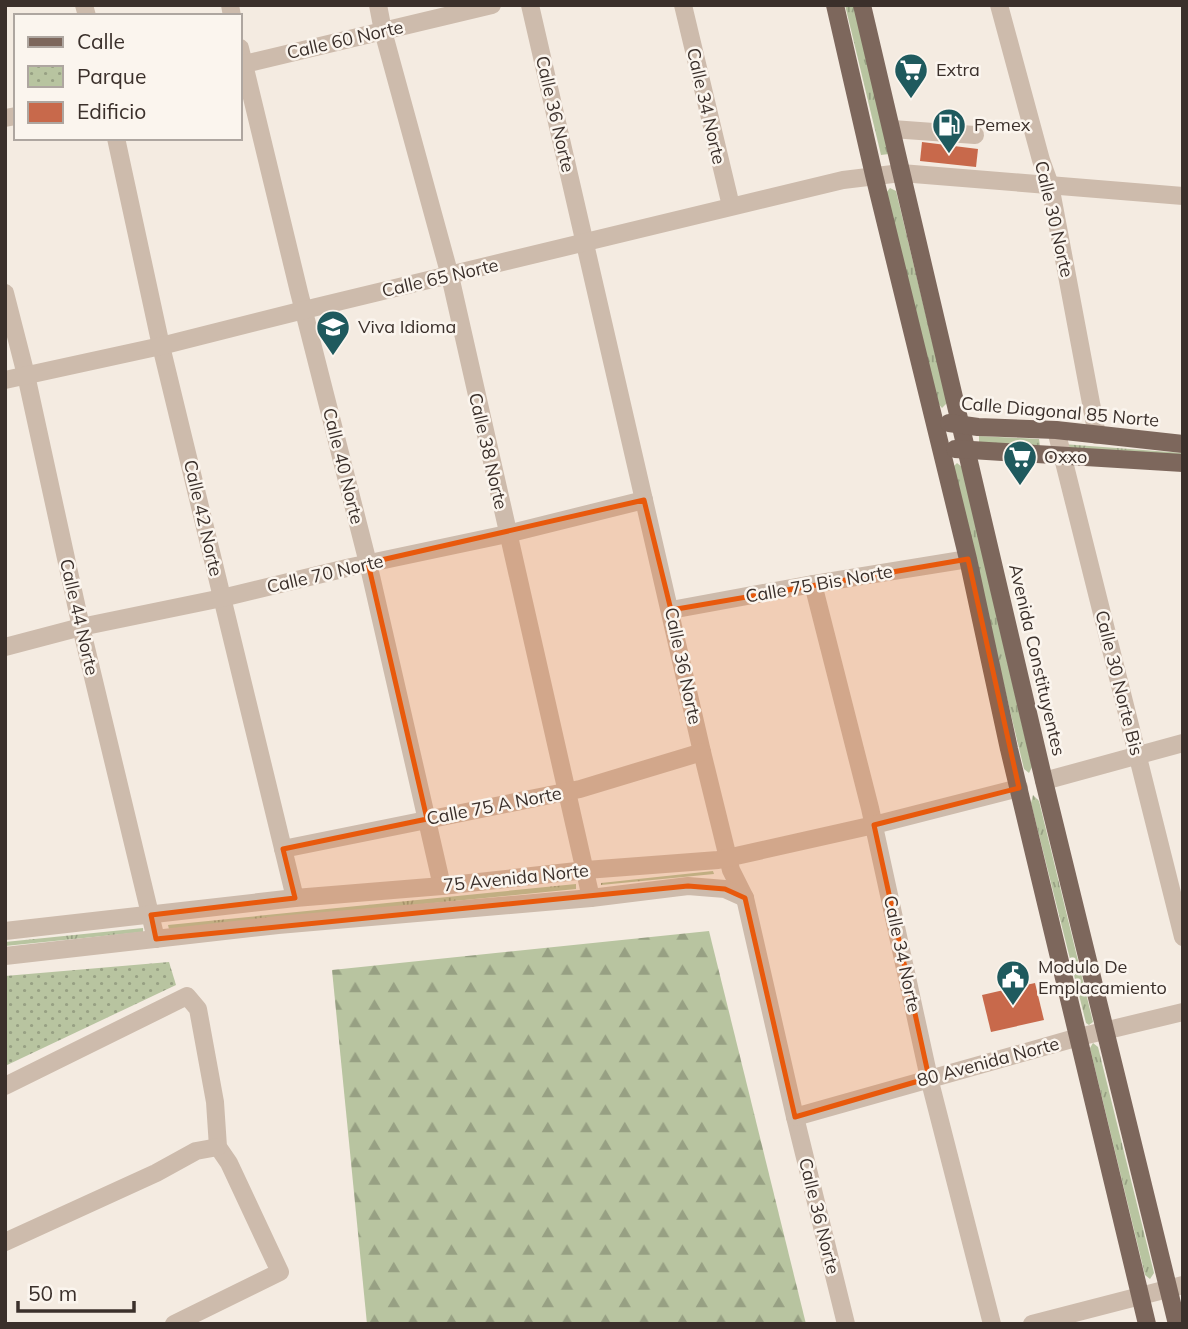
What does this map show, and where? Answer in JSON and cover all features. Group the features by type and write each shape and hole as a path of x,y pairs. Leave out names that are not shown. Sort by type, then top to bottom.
{"main road":[{"path":"835,5 1147,1324"},
{"name":"Avenida Constituyentes","path":"862,5 1044,781 1105,1030 1176,1287 1177,1324"},
{"name":"Calle Diagonal 85 Norte","path":"934,422 978,427 1056,430 1183,443"},
{"path":"941,448 1183,463"}],"street":[{"name":"Calle 38 Norte","path":"378,5 450,276 591,898"},
{"name":"Calle 60 Norte","path":"242,59 383,31 492,5"},
{"name":"Calle 36 Norte","path":"530,5 702,752 731,870 745,898 846,1324"},
{"name":"Calle 34 Norte","path":"682,5 731,206"},
{"name":"Calle 30 Norte","path":"999,5 1050,185 1097,435"},
{"name":"Calle 40 Norte","path":"242,63 368,563 442,886"},
{"path":"892,129 975,135"},
{"name":"Calle 42 Norte","path":"117,140 161,346 295,898"},
{"name":"Calle 65 Norte","path":"5,380 161,346 731,206 874,175 901,173 1183,196"},
{"name":"Calle 44 Norte","path":"5,293 156,939"},
{"name":"Calle 30 Norte Bis","path":"1056,430 1183,937"},
{"name":"Calle 70 Norte","path":"5,647 81,627 507,534 644,500"},
{"name":"Calle 75 Bis Norte","path":"671,610 968,559"},
{"name":"Calle 34 Norte","path":"813,584 874,825 929,1078 992,1324"},
{"path":"1044,781 1183,743"},
{"name":"Calle 75 A Norte","path":"283,849 580,789 702,752"},
{"name":"75 Avenida Norte","path":"5,930 295,898 729,859 1019,788"},
{"name":"75 Avenida Norte","path":"5,956 278,925 591,898 688,886 725,889 745,898"},
{"path":"5,1086 187,996 198,1009 215,1102 218,1147 229,1163 280,1272 174,1324"},
{"name":"80 Avenida Norte","path":"795,1117 1079,1037 1183,1012"},
{"path":"5,1242 156,1173 196,1151 218,1147"},
{"path":"1032,1324 1176,1287"}],"highlighted area":[{"path":"644,500 671,610 968,559 1019,788 874,825 929,1078 795,1117 745,898 725,889 688,886 156,939 151,915 295,898 283,849 427,819 368,563"}],"green space":[{"path":"845,5 854,5 889,154 881,155"},
{"path":"890,188 896,191 947,403 942,408 937,402 886,193"},
{"path":"979,436 1039,439 1040,446 979,443"},
{"path":"1063,444 1183,453 1183,457 1066,449"},
{"path":"957,463 962,467 1032,767 1029,773 1024,769 952,468"},
{"path":"1033,795 1039,801 1093,1022 1089,1025 1086,1023 1031,803"},
{"path":"713,871 714,874 601,885 601,883"},
{"path":"576,884 576,889 169,929 168,925"},
{"path":"143,928 143,932 5,946 5,942"},
{"path":"709,931 806,1324 367,1324 332,970"},
{"path":"169,962 176,985 5,1066 5,976"},
{"path":"1093,1043 1098,1047 1154,1273 1150,1279 1145,1275 1090,1048"}],"building":[{"name":"Pemex","path":"922,142 978,149 976,167 920,161"},
{"name":"Modulo De Emplacamiento","path":"1035,983 1044,1020 991,1032 982,995"}],"place":[{"name":"Extra","path":"911,100"},
{"name":"Pemex","path":"949,155"},
{"name":"Viva Idioma","path":"333,357"},
{"name":"Oxxo","path":"1020,487"},
{"name":"Modulo De Emplacamiento","path":"1013,1007"}]}
